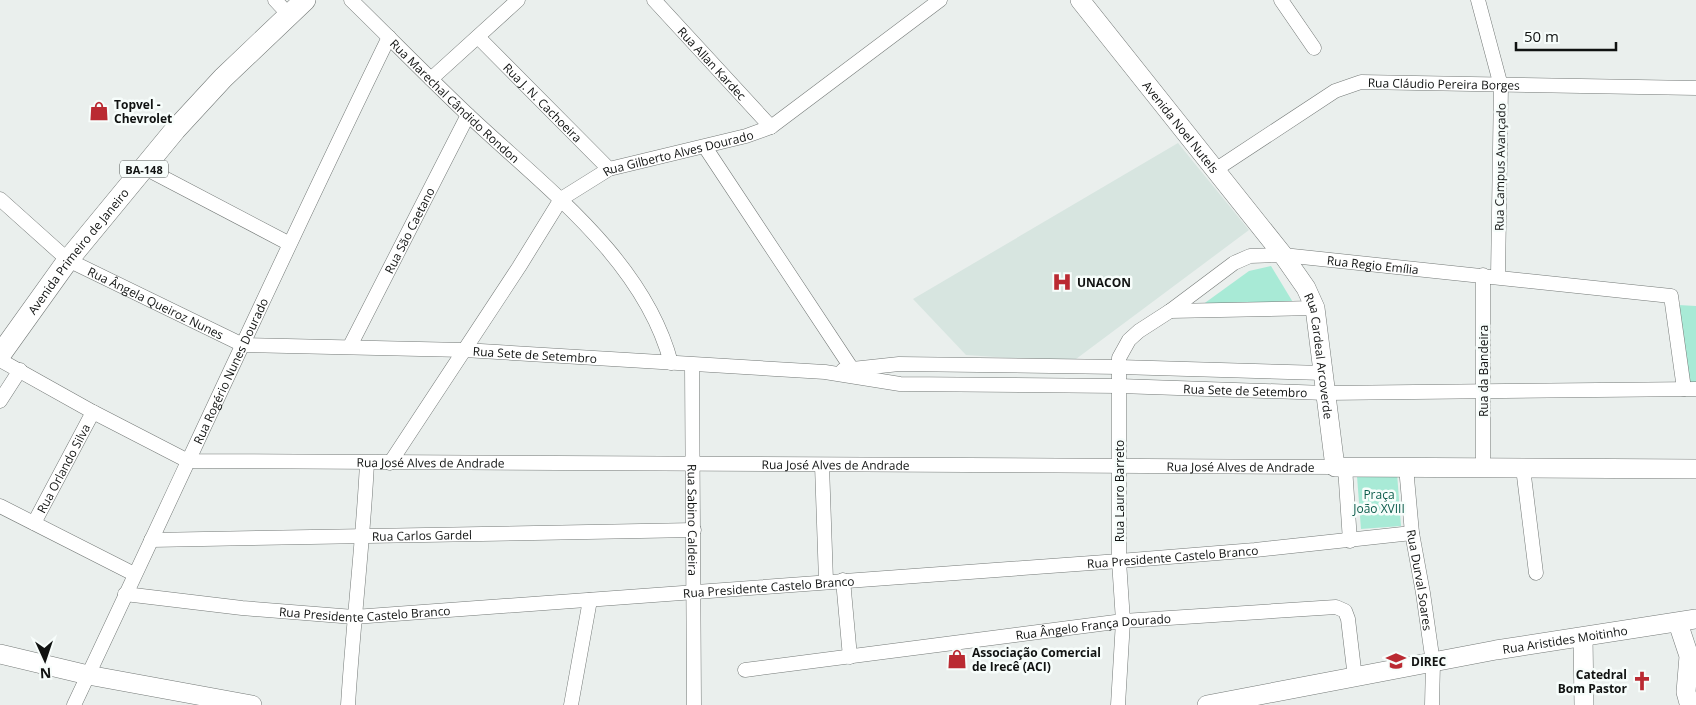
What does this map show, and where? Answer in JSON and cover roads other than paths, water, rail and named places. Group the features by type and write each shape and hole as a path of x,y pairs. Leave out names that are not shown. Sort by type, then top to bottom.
{"main road":[{"name":"Avenida Primeiro de Janeiro","path":"0,355 68,260 175,130 223,78 282,8 305,0"}],"street":[{"name":"Rua Marechal Cândido Rondon","path":"351,0 468,115 561,199 618,262 655,319 665,339 671,364"},
{"path":"432,79 518,0"},
{"name":"Rua Allan Kardec","path":"654,0 770,127"},
{"name":"Rua Gilberto Alves Dourado","path":"390,463 561,199 608,169 705,147 746,136 770,127 940,0"},
{"name":"Avenida Noel Nutels","path":"1080,0 1283,255"},
{"path":"1281,0 1314,48"},
{"name":"Rua Campus Avançado","path":"1478,0 1501,86 1498,276"},
{"name":"Rua Rogério Nunes Dourado","path":"74,705 243,345 288,243 388,37"},
{"name":"Rua J. N. Cachoeira","path":"478,37 608,169"},
{"name":"Rua Cláudio Pereira Borges","path":"1215,170 1326,96 1345,86 1362,82 1501,86 1696,88"},
{"name":"Rua São Caetano","path":"350,346 468,115"},
{"path":"705,147 855,373"},
{"path":"145,168 288,243"},
{"name":"Rua Ângela Queiroz Nunes","path":"0,199 68,260 243,345"},
{"name":"Rua Regio Emília","path":"1119,367 1123,349 1129,340 1170,312 1234,263 1250,256 1283,255 1498,276 1671,296 1690,389"},
{"name":"Rua Cardeal Arcoverde","path":"1283,255 1306,288 1315,308 1326,392 1340,467"},
{"name":"Rua da Bandeira","path":"1483,275 1483,468"},
{"path":"1170,312 1315,308"},
{"name":"Rua Sete de Setembro","path":"243,345 464,350 671,364 855,373 900,384 1119,386 1326,392 1690,389"},
{"name":"Rua José Alves de Andrade","path":"0,360 93,412 188,461 1696,469"},
{"name":"Rua Sete de Setembro","path":"855,373 899,364 1119,367 1324,373"},
{"name":"Rua Sabino Caldeira","path":"692,365 694,705"},
{"name":"Rua Lauro Barreto","path":"1118,705 1122,621 1119,561 1119,367"},
{"path":"0,402 20,370"},
{"name":"Rua Orlando Silva","path":"34,523 93,412"},
{"path":"348,705 354,617 363,537 367,463"},
{"path":"822,465 826,581"},
{"path":"1340,467 1350,541"},
{"name":"Rua Durval Soares","path":"1406,467 1412,533 1433,663 1432,705"},
{"path":"1523,468 1536,573"},
{"path":"0,506 134,574"},
{"name":"Rua Carlos Gardel","path":"151,540 694,530"},
{"name":"Rua Presidente Castelo Branco","path":"125,594 260,610 354,617 1119,561 1350,541 1412,533"},
{"path":"843,580 850,657"},
{"path":"571,705 590,600"},
{"name":"Rua Ângelo França Dourado","path":"745,670 1122,621 1324,607 1342,608 1348,619 1355,678"},
{"path":"1687,621 1691,698"},
{"name":"Rua Aristides Moitinho","path":"1207,705 1496,650 1687,621"},
{"path":"1582,637 1584,705"},
{"path":"0,654 203,701 252,705"}],"place":[{"name":"Topvel - Chevrolet","path":"99,111"},
{"name":"UNACON","path":"1062,282"},
{"name":"Associação Comercial de Irecê (ACI)","path":"957,659"},
{"name":"DIREC","path":"1396,661"},
{"name":"Catedral Bom Pastor","path":"1642,681"}],"park label":[{"name":"Praça João XVIII","path":"1379,501"}]}
